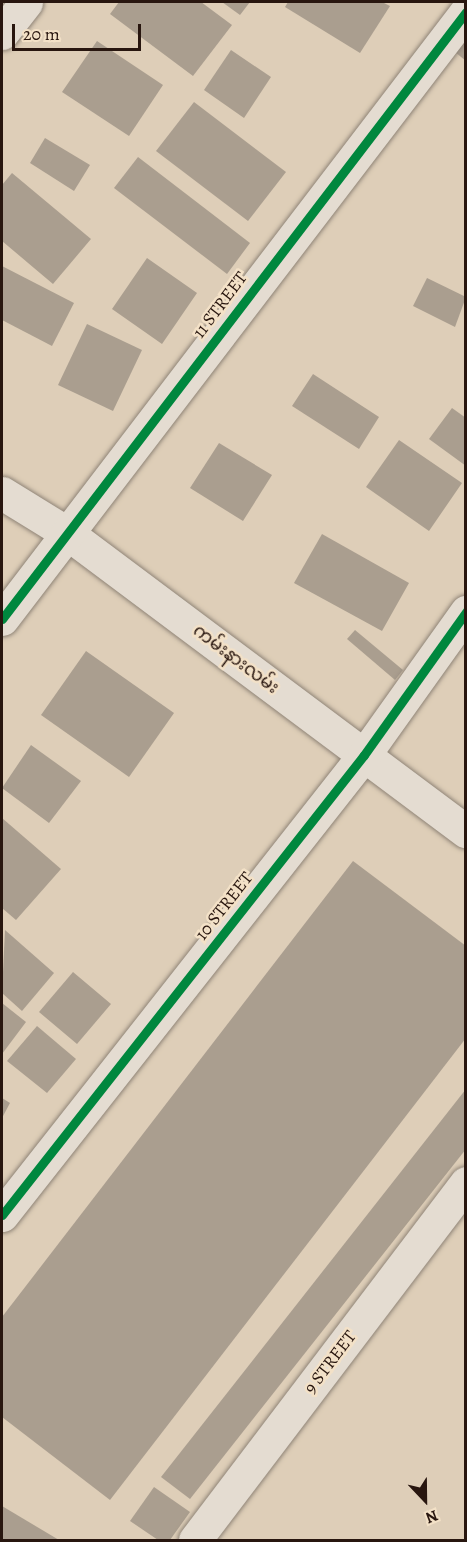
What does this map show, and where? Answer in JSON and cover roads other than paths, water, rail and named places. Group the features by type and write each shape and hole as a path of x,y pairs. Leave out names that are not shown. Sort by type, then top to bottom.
{"street":[{"path":"2,33 26,2"},
{"name":"11 STREET","path":"2,619 465,12"},
{"name":"ကမ်းနားလမ်း","path":"2,493 67,533 465,831"},
{"name":"10 STREET","path":"2,1215 364,755 465,612"},
{"name":"9 STREET","path":"195,1540 465,1183"}]}
